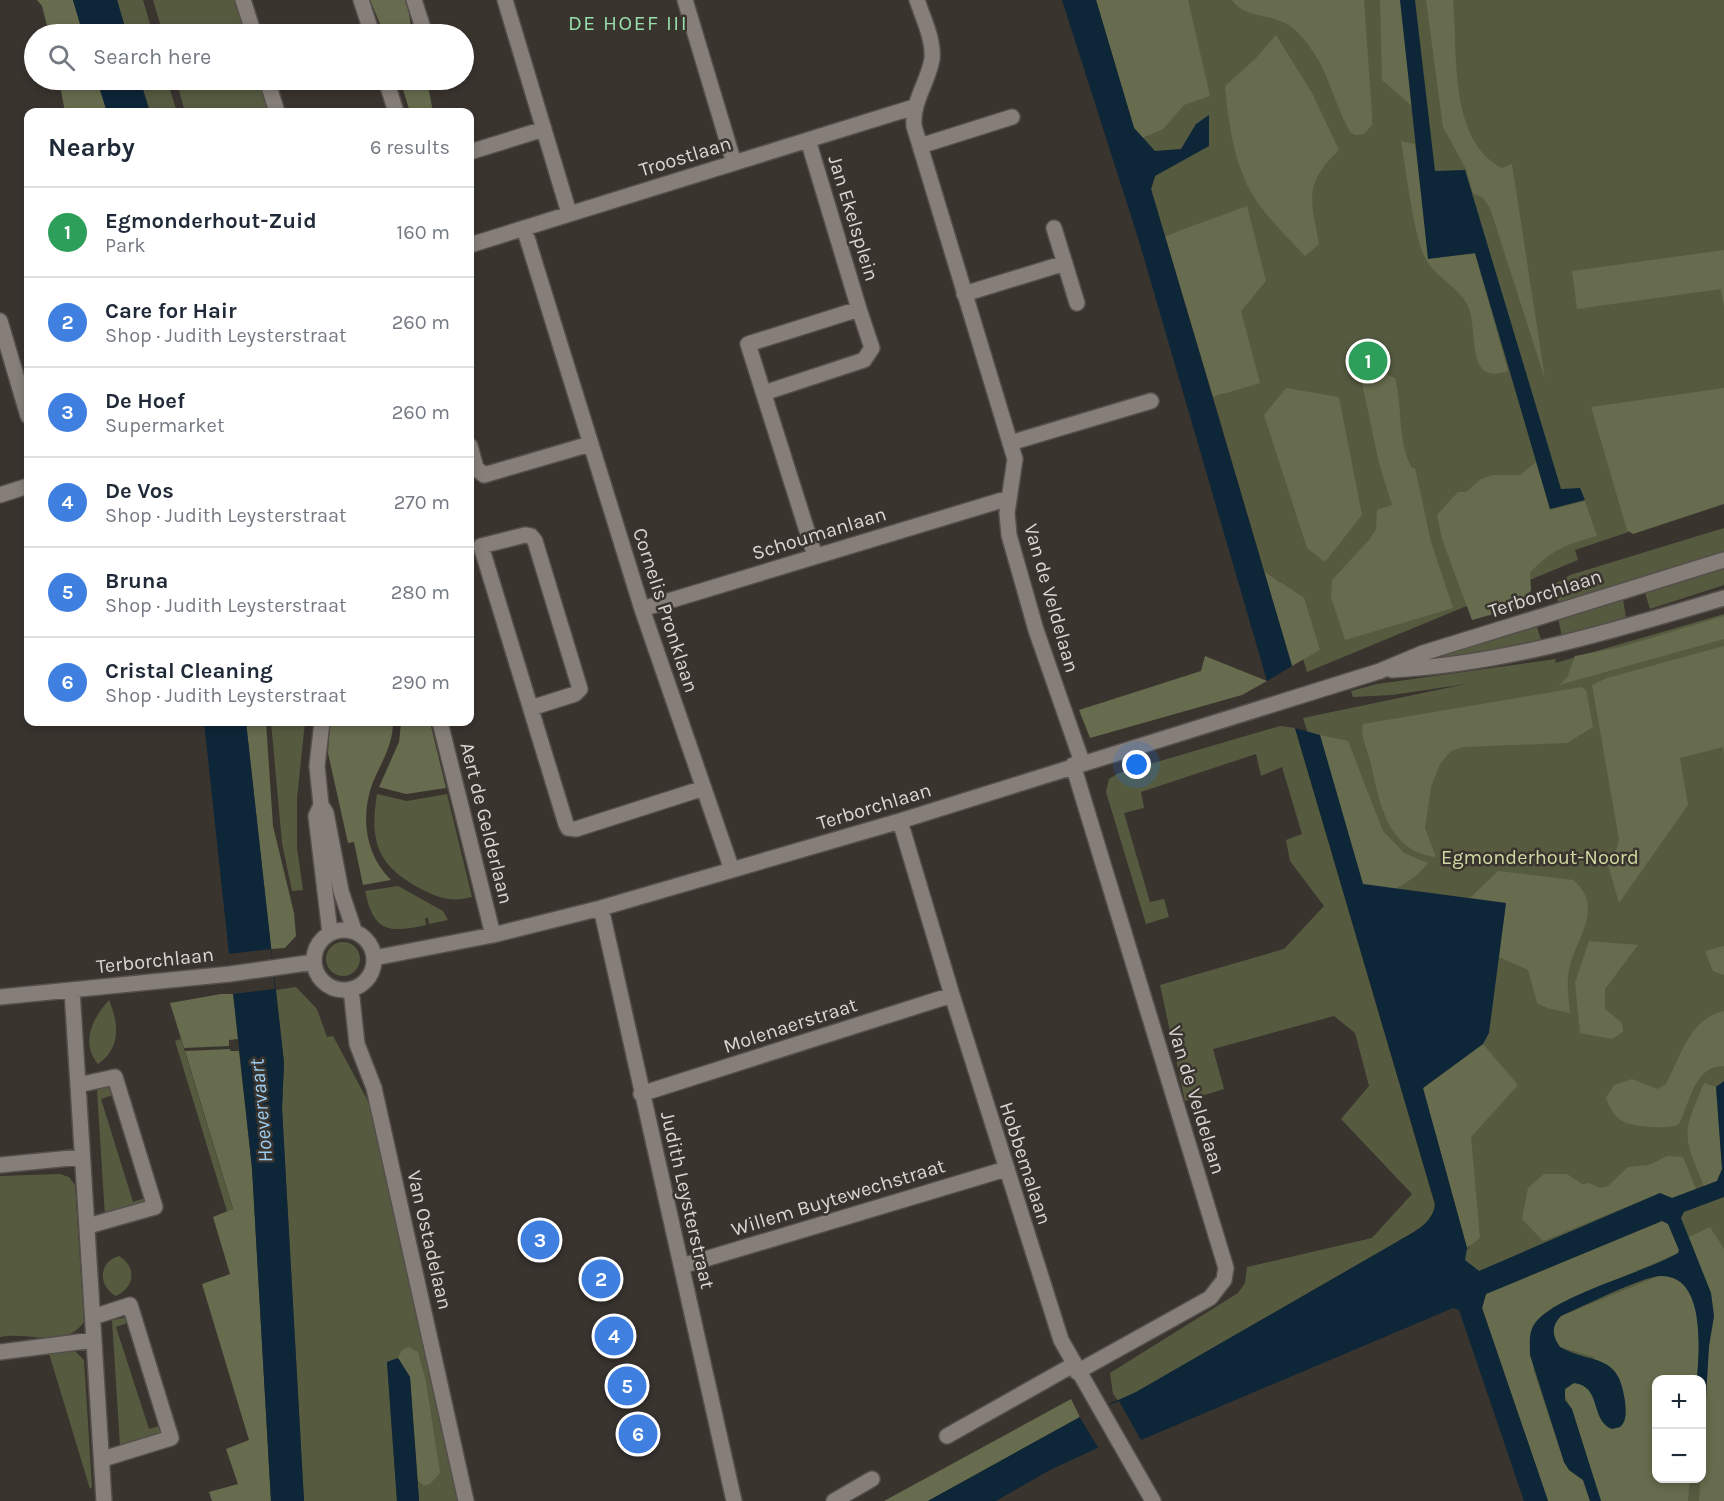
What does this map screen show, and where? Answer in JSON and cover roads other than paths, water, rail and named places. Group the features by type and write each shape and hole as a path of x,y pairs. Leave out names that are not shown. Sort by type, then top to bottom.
{"street":[{"path":"243,0 251,24"},
{"path":"361,0 369,24"},
{"path":"414,0 422,24"},
{"path":"505,0 569,213"},
{"path":"685,0 734,163"},
{"name":"Van de Veldelaan","path":"917,0 931,44 932,57 914,107 914,126 1015,459 1007,526 1226,1269 1224,1280 1210,1298 1075,1369"},
{"path":"270,90 276,108"},
{"path":"389,90 395,108"},
{"name":"Troostlaan","path":"474,244 914,107"},
{"path":"920,146 1012,117"},
{"path":"474,151 544,129"},
{"name":"Jan Ekelsplein","path":"764,393 864,360 872,348 808,140"},
{"name":"Cornelis Pronklaan","path":"524,228 642,609 732,870"},
{"path":"1054,228 1077,303"},
{"path":"964,294 1065,263"},
{"name":"Jan Ekelsplein","path":"815,556 748,344 859,309"},
{"path":"0,321 24,402"},
{"path":"1010,443 1151,401"},
{"path":"474,461 476,468 484,475 590,444"},
{"path":"0,495 24,487"},
{"name":"Schoumanlaan","path":"642,609 1009,498"},
{"path":"531,708 575,694 580,689 580,685 535,541 531,536 525,535 475,548 531,708 568,828 576,829 704,788"},
{"name":"Terborchlaan","path":"374,958 493,935 601,908 900,821 1078,763 1380,671 1423,653 1724,560"},
{"name":"Terborchlaan","path":"1380,671 1429,668 1559,646 1724,598"},
{"path":"322,726 317,765 321,805 326,813 341,891 354,930 368,941 374,958 370,974 365,981 351,989 338,990 326,984 317,974 314,962 319,943 330,933 354,930"},
{"name":"Aert de Gelderlaan","path":"441,726 493,935"},
{"path":"321,805 316,816 330,933"},
{"name":"Hobbemalaan","path":"900,821 952,995 1061,1340 1075,1369 1153,1501"},
{"name":"Judith Leysterstraat","path":"601,908 734,1501"},
{"name":"Terborchlaan","path":"0,997 230,974 314,962"},
{"name":"Van Ostadelaan","path":"351,989 357,1044 374,1088 466,1501"},
{"path":"72,990 104,1501"},
{"name":"Molenaerstraat","path":"641,1094 952,995"},
{"path":"78,1085 115,1077 155,1207 88,1226"},
{"path":"0,1165 81,1157"},
{"name":"Willem Buytewechstraat","path":"682,1266 1006,1169"},
{"path":"93,1317 130,1305 171,1438 103,1458"},
{"path":"0,1352 93,1340"},
{"path":"947,1436 1075,1369"},
{"path":"834,1501 872,1479"}],"water":[{"path":"73,0 117,0 124,24 80,24"},
{"path":"1062,0 1096,0 1134,128 1155,151 1181,149 1196,124 1209,115 1209,146 1155,176 1151,189 1292,666 1267,681 1139,241"},
{"path":"1400,0 1415,0 1435,171 1465,170 1561,489 1580,488 1585,500 1550,509 1475,253 1428,259"},
{"path":"100,90 143,90 149,108 106,108"},
{"name":"Hoevervaart","path":"204,726 246,726 284,1063 282,1108 304,1501 271,1501 252,1168"},
{"path":"1295,728 1320,735 1363,884 1506,903 1489,1033 1483,1044 1423,1088 1467,1248 1465,1260 1479,1271 1660,1193 1672,1198 1717,1181 1722,1169 1716,1087 1724,1081 1724,1197 1684,1212 1681,1218 1711,1293 1714,1316 1709,1346 1706,1397 1706,1375 1697,1375 1698,1333 1692,1300 1685,1287 1675,1279 1660,1276 1651,1278 1561,1316 1554,1327 1555,1339 1560,1347 1603,1362 1617,1374 1622,1385 1625,1419 1620,1427 1612,1429 1601,1419 1589,1390 1574,1383 1565,1389 1565,1400 1572,1409 1601,1501 1590,1501 1583,1480 1569,1470 1564,1462 1530,1355 1531,1331 1535,1323 1546,1313 1561,1303 1678,1253 1679,1250 1668,1224 1662,1221 1486,1294 1482,1308 1548,1501 1524,1501 1459,1310 1453,1308 1141,1440 1102,1446 1050,1470 996,1501 928,1501 1080,1417 1136,1392 1414,1232 1430,1218 1435,1204"},
{"path":"398,1358 410,1377 419,1501 397,1501 387,1362"}],"place":[{"name":"Egmonderhout-Zuid","path":"1368,361"},
{"name":"De Hoef","path":"540,1240"},
{"name":"Care for Hair","path":"601,1279"},
{"name":"De Vos","path":"614,1336"},
{"name":"Bruna","path":"627,1386"},
{"name":"Cristal Cleaning","path":"638,1434"}],"district":[{"name":"DE HOEF III","path":"628,23"}],"park label":[{"name":"Egmonderhout-Noord","path":"1540,857"}]}
